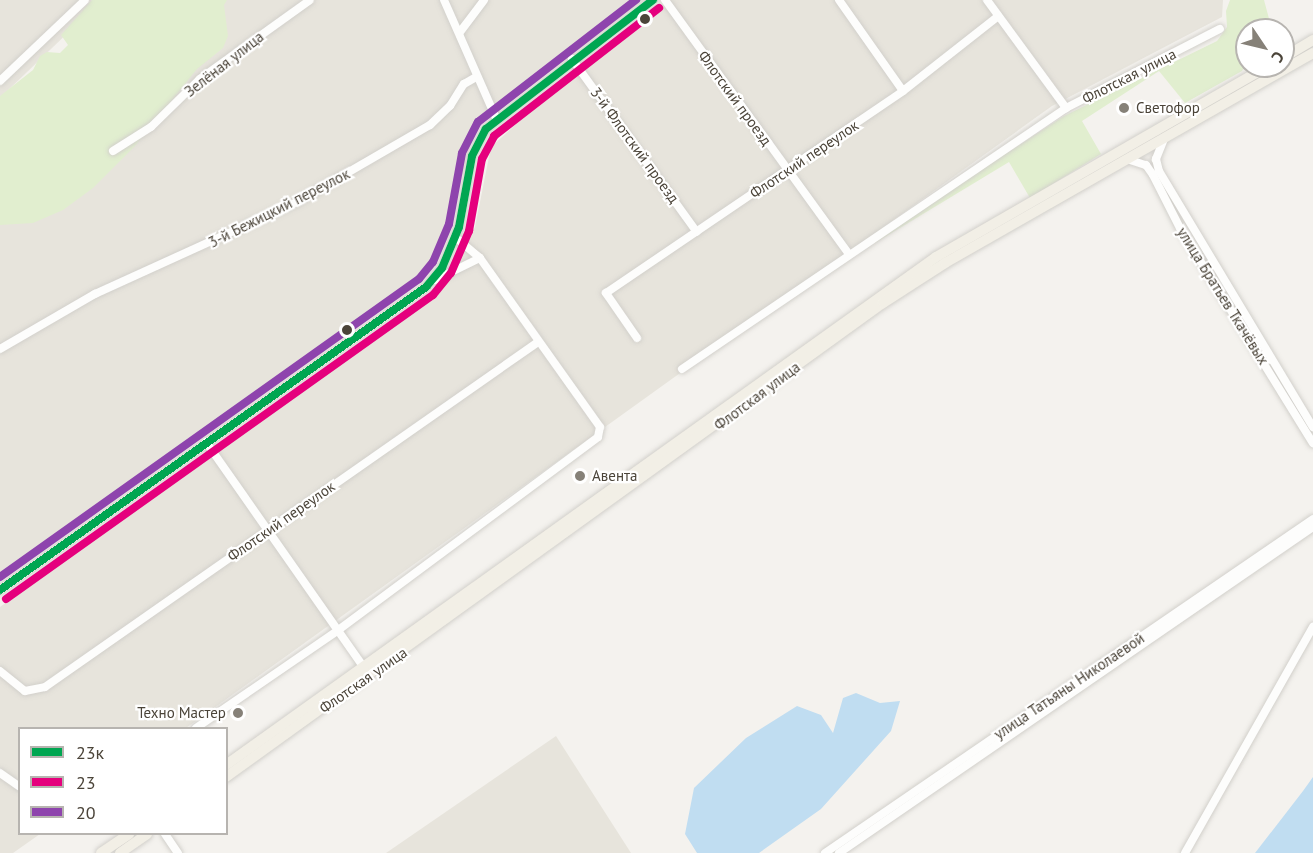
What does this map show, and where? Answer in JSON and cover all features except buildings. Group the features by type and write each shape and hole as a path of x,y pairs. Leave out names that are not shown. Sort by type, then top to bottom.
{"main road":[{"path":"1295,50 1313,40"},
{"name":"Флотская улица","path":"228,776 883,303 945,263 1313,53"},
{"name":"Флотская улица","path":"228,764 936,257 1247,78"},
{"path":"101,853 128,835"},
{"path":"120,853 146,835"}],"street":[{"path":"0,81 85,0"},
{"name":"Зелёная улица","path":"112,152 151,127 200,80 309,0"},
{"path":"444,0 496,118"},
{"path":"460,32 484,0"},
{"path":"432,281 442,268 455,237 472,156 496,118 652,0"},
{"name":"Флотский проезд","path":"665,0 848,253"},
{"path":"839,0 903,91"},
{"path":"987,0 1066,108"},
{"name":"Флотский переулок","path":"637,338 606,293 903,91 997,16"},
{"name":"Флотская улица","path":"682,369 848,253 1066,108 1220,29"},
{"name":"3-й Флотский проезд","path":"572,59 697,232"},
{"name":"3-й Бежицкий переулок","path":"0,349 95,294 297,202 430,125 450,106 464,84 476,77"},
{"name":"улица Братьев Ткачёвых","path":"1166,135 1158,147 1160,171 1313,427"},
{"name":"улица Братьев Ткачёвых","path":"1126,159 1146,165 1153,175 1175,220 1313,443"},
{"path":"198,727 337,630 598,437 600,427 480,258 455,237"},
{"path":"0,590 432,281 480,258"},
{"name":"Флотский переулок","path":"0,671 21,689 29,692 45,687 538,342"},
{"path":"206,442 364,668"},
{"name":"улица Татьяны Николаевой","path":"825,853 1311,525"},
{"name":"улица Татьяны Николаевой","path":"839,853 1311,525"},
{"path":"1185,853 1313,627"},
{"path":"1192,853 1313,638"},
{"path":"0,772 18,786"},
{"path":"166,835 178,853"}],"shaded area":[{"path":"0,0 102,0 0,98"},
{"path":"170,0 644,0 475,129 447,232 426,273 0,579 0,165"},
{"path":"671,0 1223,0 1222,17 1052,106 187,727 18,727 18,835 39,835 13,853 0,853 0,607 443,284 475,227 491,147 556,88"},
{"path":"556,736 631,853 386,853"}],"green space":[{"path":"92,0 227,0 224,5 228,36 223,48 197,69 135,146 93,188 63,210 33,223 0,225 0,96 33,70 40,56 47,52 60,53 68,45 61,35"},
{"path":"1230,0 1264,0 1269,18 1235,18 1235,75 1185,103 1159,71 1082,121 1101,154 1030,198 1009,162 875,243 873,240 1064,116 1217,41 1227,27 1226,11"}],"water":[{"path":"856,693 880,703 900,701 891,731 821,809 759,853 697,853 685,834 694,788 746,738 797,706 821,715 833,733 843,698"},
{"path":"1313,777 1313,853 1255,853 1303,791"}],"transit line":[{"name":"20","path":"0,577 419,279 433,262 449,224 462,153 478,122 636,0"},
{"name":"23к","path":"0,590 426,287 442,268 459,227 472,156 486,129 653,0"},
{"name":"23","path":"6,599 433,295 451,273 469,231 482,159 494,136 659,8"}],"place":[{"name":"Светофор","path":"1124,108"},
{"name":"Авента","path":"580,476"},
{"name":"Техно Мастер","path":"238,713"}]}
